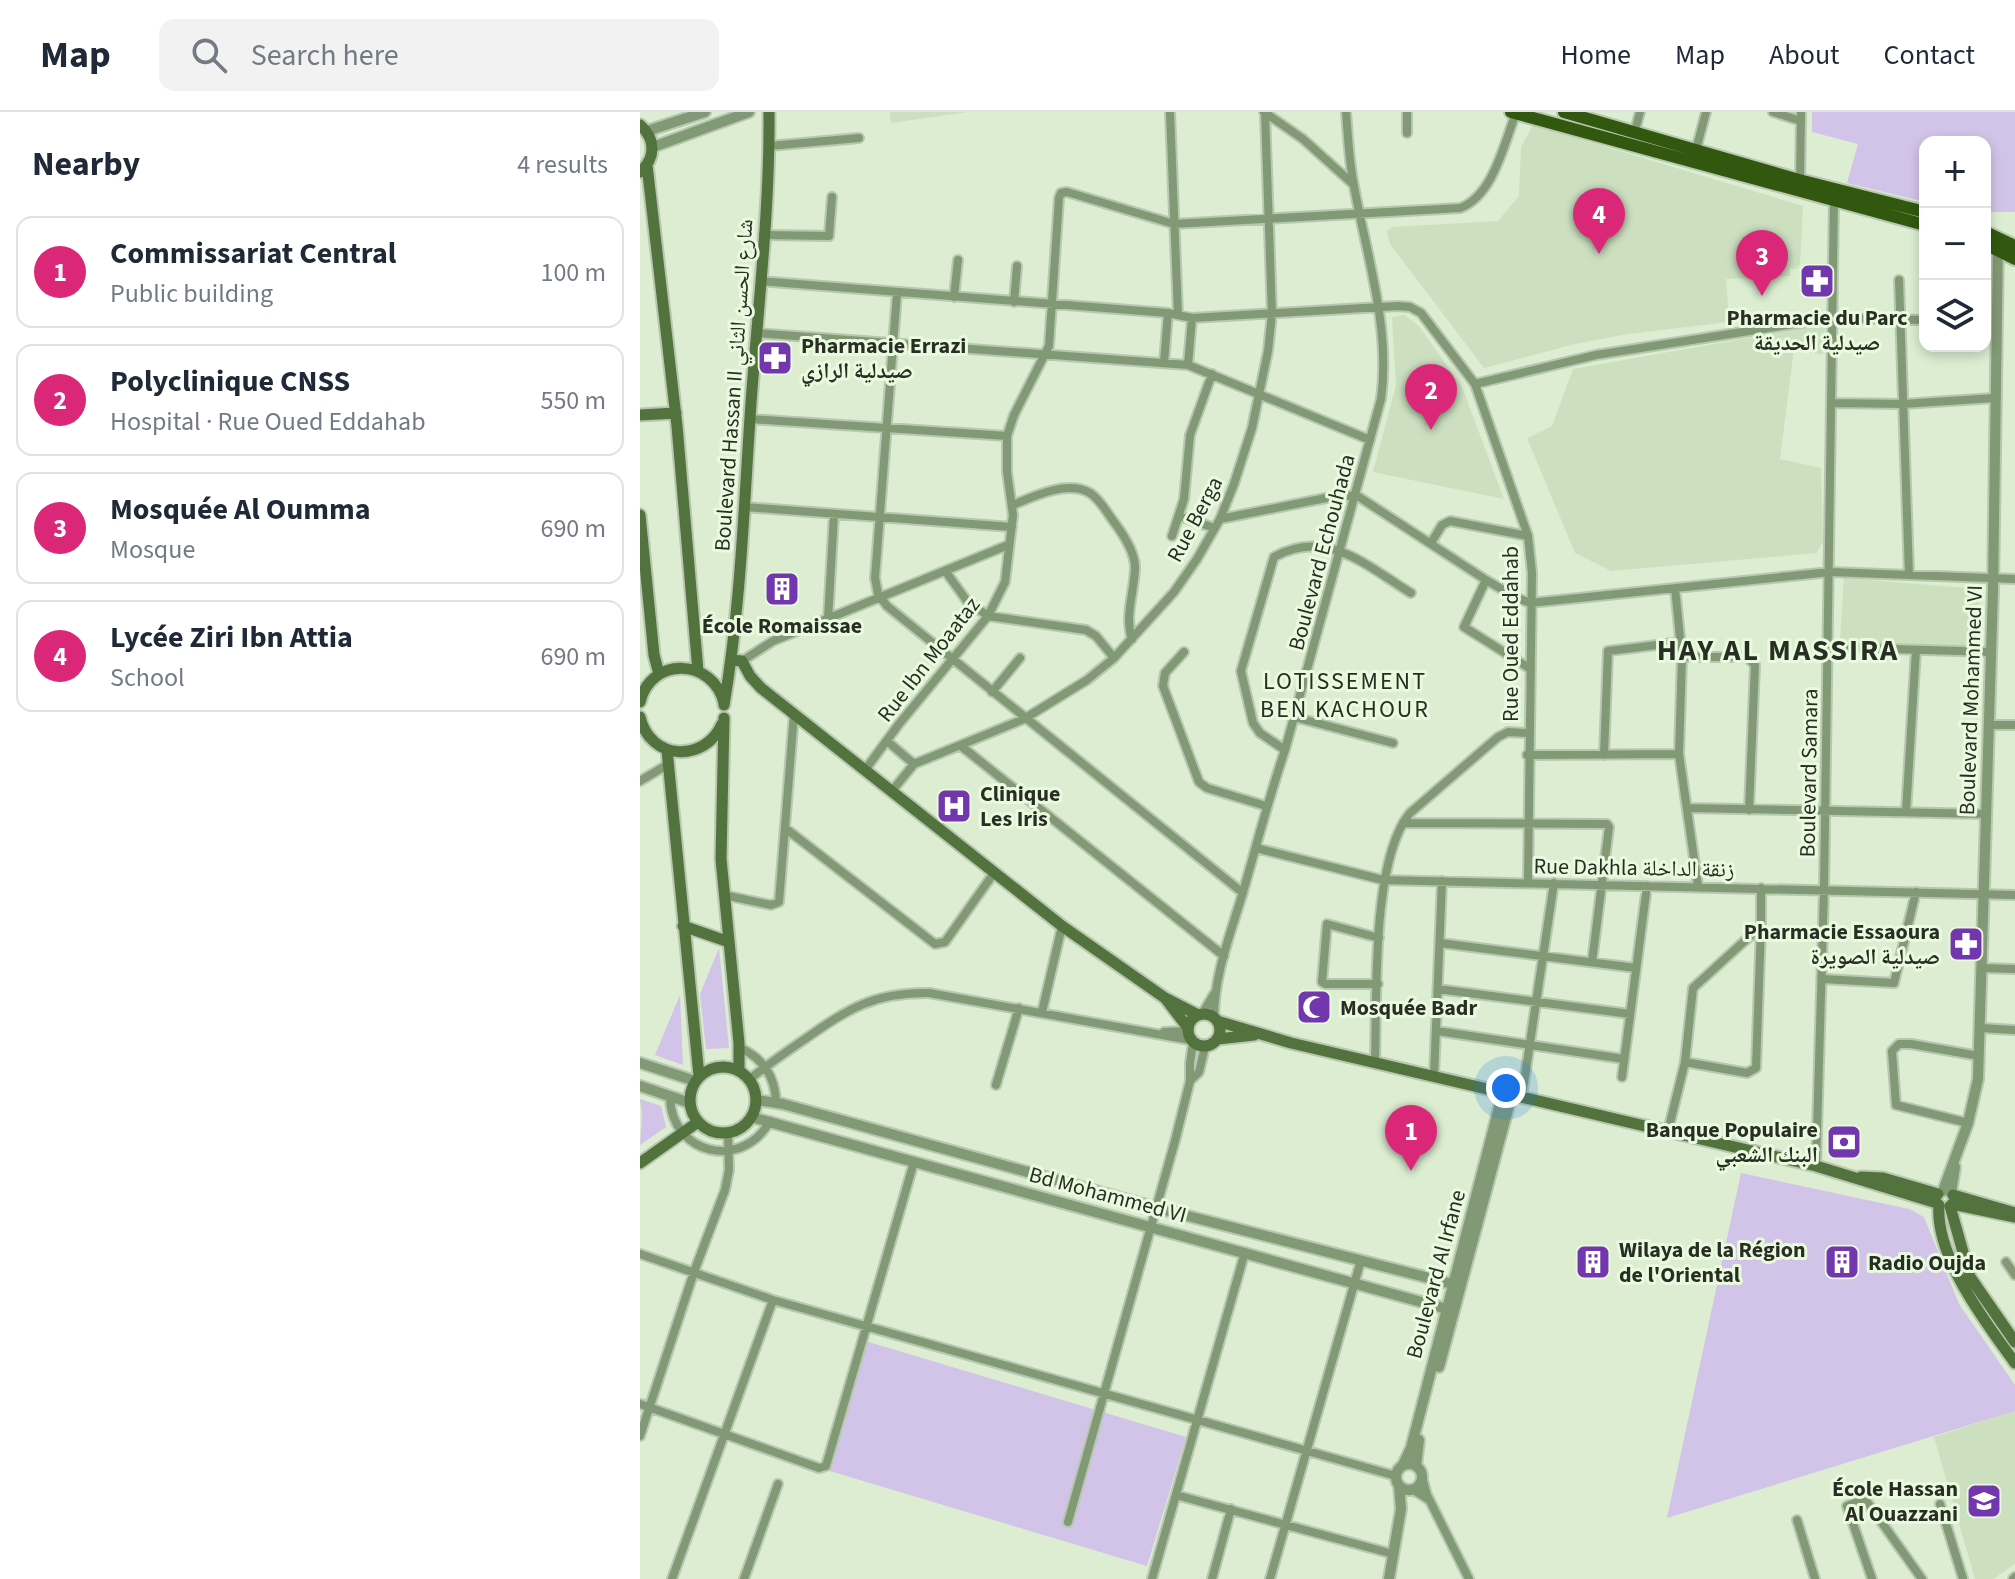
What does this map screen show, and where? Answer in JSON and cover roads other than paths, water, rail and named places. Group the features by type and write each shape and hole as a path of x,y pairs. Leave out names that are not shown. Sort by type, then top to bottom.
{"main road":[{"name":"Boulevard Hassan II شارع الحسن الثاني","path":"739,1070 740,1048 721,859 724,705 737,660 769,112"},
{"path":"1514,112 1800,187 1835,188 1919,210"},
{"path":"1564,112 1696,150 1833,202 1919,224"},
{"path":"644,128 653,147 644,169 676,413 698,671"},
{"path":"1994,243 2015,246"},
{"path":"1994,243 2015,259"},
{"path":"640,415 676,413"},
{"path":"640,515 654,655 659,674"},
{"path":"737,660 761,688 1062,926 1165,998 1200,1015 1259,1034 1857,1177 1883,1178 1945,1199 2015,1215"},
{"path":"640,702 646,687 659,674 682,667 698,671 716,684 724,705"},
{"path":"640,717 651,739 667,750 685,753 703,747 717,735 724,718"},
{"path":"667,750 697,1079 690,1103 698,1122 708,1130 728,1133 739,1129 751,1117 757,1100 750,1079 739,1070 718,1067 697,1079"},
{"path":"683,926 729,942"},
{"path":"1165,998 1193,1038"},
{"path":"1193,1038 1191,1020 1200,1015"},
{"path":"1216,1019 1221,1029 1218,1039"},
{"path":"1193,1038 1218,1039 1259,1034"},
{"path":"640,1163 698,1122"},
{"name":"Boulevard Mohammed VI","path":"1945,1199 1970,1277 2011,1329 2015,1342"},
{"name":"Boulevard Mohammed VI","path":"1945,1199 1939,1218 1958,1279 2015,1363"}],"street":[{"path":"644,128 705,112"},
{"path":"653,147 749,112"},
{"path":"1164,363 1173,314 1170,112"},
{"path":"1264,112 1312,146 1353,184"},
{"name":"Rue Berga","path":"892,791 914,764 1024,719 1087,680 1114,658 1174,592 1220,519 1234,484 1260,396 1272,314 1264,112"},
{"name":"Boulevard Echouhada","path":"1200,1015 1214,993 1266,806 1285,750 1383,387 1377,307 1353,184 1346,112"},
{"path":"1407,112 1407,133"},
{"path":"1174,224 1460,208 1485,189 1514,112"},
{"path":"1635,131 1640,112"},
{"path":"1696,150 1706,112"},
{"path":"1773,112 1801,117 1800,187"},
{"path":"769,146 859,138"},
{"name":"Boulevard Samara","path":"1816,1166 1823,979 1835,188"},
{"name":"Rue Ibn Moaataz","path":"865,770 988,616 1005,582 1013,505 1007,472 1007,436 1014,415 1047,355 1061,193 1067,192 1174,224"},
{"path":"763,235 829,236 832,197"},
{"name":"Boulevard Mohammed VI","path":"1991,302 1994,243"},
{"path":"954,297 958,260"},
{"path":"1014,302 1017,266"},
{"path":"1899,280 1909,574"},
{"name":"Rue Oued Eddahab","path":"760,281 1192,318 1377,307 1410,307 1421,313 1475,384 1528,536 1532,573 1527,755 1528,883"},
{"path":"897,293 875,583 880,598 951,660 1243,893"},
{"path":"1188,365 1192,318"},
{"path":"1475,384 1596,355 1832,318 1919,320"},
{"path":"756,333 1188,365 1370,440"},
{"name":"Boulevard Mohammed VI","path":"1945,1199 1976,1090 1979,1056 1994,578 1991,341"},
{"path":"1172,536 1180,516 1190,435 1212,374"},
{"path":"1832,403 1903,404 1994,398"},
{"path":"750,419 1007,436"},
{"path":"1013,505 1065,488 1090,493 1099,501 1121,531 1133,555 1135,565 1128,619 1132,639"},
{"path":"1220,519 1356,495 1486,580 1530,603 1830,572 2015,579"},
{"path":"744,507 1012,527"},
{"path":"828,619 834,514"},
{"path":"1180,516 1214,528"},
{"path":"1431,543 1442,525 1450,521 1528,536"},
{"path":"737,660 773,641 1008,545"},
{"path":"1285,750 1260,733 1253,723 1241,671 1274,557 1304,548 1323,546 1339,549 1411,593"},
{"path":"946,572 967,601 988,616 1086,630 1096,636 1114,658"},
{"path":"1486,580 1464,627 1529,668"},
{"path":"1675,588 1682,642 1679,754 1698,886"},
{"path":"1604,755 1608,651 1682,642"},
{"path":"1828,647 1991,652"},
{"path":"1906,812 1916,650"},
{"path":"1184,652 1165,673 1163,686 1199,782 1218,792 1266,806"},
{"path":"1682,657 1747,657 1755,665 1749,810"},
{"path":"992,692 1020,658"},
{"path":"724,895 771,905 779,902 794,713"},
{"path":"1294,717 1393,743"},
{"path":"1989,725 2015,725"},
{"path":"1375,1061 1383,880 1403,823 1410,813 1498,737 1508,732 1528,733"},
{"path":"887,741 914,764"},
{"path":"961,746 1224,956"},
{"path":"1527,755 1679,754"},
{"path":"640,781 667,765"},
{"path":"1688,808 1986,814"},
{"path":"1403,823 1607,824 1592,962"},
{"path":"785,828 935,944 945,942 994,873"},
{"name":"Rue Dakhla زنقة الداخلة","path":"1256,848 1383,880 2015,895"},
{"path":"1434,1076 1442,881"},
{"path":"1512,1094 1530,1045 1554,883"},
{"path":"1622,1077 1647,886"},
{"path":"1685,1062 1747,1073 1754,1072 1756,1068 1761,888"},
{"path":"1823,979 1894,983 1916,892"},
{"path":"1378,984 1322,982 1327,924 1379,938"},
{"path":"1042,1012 1062,926"},
{"path":"1668,1131 1685,1062 1693,988 1761,926"},
{"path":"1440,943 1636,968"},
{"path":"1982,968 2015,969"},
{"path":"1438,989 1630,1014"},
{"path":"750,1079 840,1014 858,1004 887,995 929,993 1193,1038 1190,1081 1068,1522"},
{"name":"Boulevard Echouhada","path":"1214,993 1216,1019"},
{"path":"996,1085 1019,1008"},
{"path":"1980,1028 2015,1030"},
{"path":"1437,1031 1624,1059"},
{"path":"1968,1123 1896,1105 1892,1051 1899,1044 1911,1044 1979,1056"},
{"path":"740,1048 751,1053 765,1067 775,1087 776,1102"},
{"path":"640,1063 697,1079"},
{"path":"640,1086 690,1103"},
{"name":"Boulevard Al Irfane","path":"1416,1466 1417,1449 1456,1285 1512,1094"},
{"path":"670,1098 673,1116 682,1132 703,1147 728,1151 753,1142 770,1121"},
{"name":"Bd Mohammed VI","path":"757,1100 776,1102 1157,1208 1456,1285"},
{"name":"Bd Mohammed VI","path":"751,1117 1450,1310"},
{"path":"640,1436 694,1272 725,1190 729,1170 728,1133"},
{"path":"640,1404 819,1468 826,1466 914,1162"},
{"path":"1152,1579 1245,1252"},
{"path":"640,1254 773,1300 1307,1452 1404,1485 1430,1500"},
{"path":"1270,1579 1361,1260"},
{"path":"2006,1262 2015,1275"},
{"path":"672,1579 773,1300"},
{"name":"Boulevard Al Irfane","path":"1404,1485 1403,1465 1411,1448 1450,1310"},
{"path":"1403,1465 1416,1466 1469,1579"},
{"path":"1404,1485 1420,1484 1422,1477"},
{"path":"744,1579 778,1484"},
{"path":"1389,1579 1404,1485"},
{"path":"1176,1495 1393,1554"},
{"path":"1872,1579 1847,1506 1865,1499 1922,1579"},
{"path":"1940,1504 1963,1579"},
{"path":"1212,1579 1231,1509"},
{"path":"1797,1520 1815,1579"}],"place":[{"name":"Lycée Ziri Ibn Attia","path":"1599,254"},
{"name":"Pharmacie du Parc صيدلية الحديقة","path":"1817,281"},
{"name":"Mosquée Al Oumma","path":"1762,296"},
{"name":"Pharmacie Errazi صيدلية الرازي","path":"775,358"},
{"name":"Polyclinique CNSS","path":"1431,430"},
{"name":"École Romaissae","path":"782,589"},
{"name":"Clinique Les Iris","path":"954,806"},
{"name":"Pharmacie Essaoura صيدلية الصويرة","path":"1966,944"},
{"name":"Mosquée Badr","path":"1314,1007"},
{"name":"Banque Populaire البنك الشعبي","path":"1844,1142"},
{"name":"Commissariat Central","path":"1411,1171"},
{"name":"Wilaya de la Région de l'Oriental","path":"1593,1262"},
{"name":"Radio Oujda","path":"1842,1262"},
{"name":"École Hassan Al Ouazzani","path":"1984,1501"}],"district":[{"name":"HAY AL MASSIRA","path":"1778,650"},
{"name":"LOTISSEMENT BEN KACHOUR","path":"1345,695"}]}
